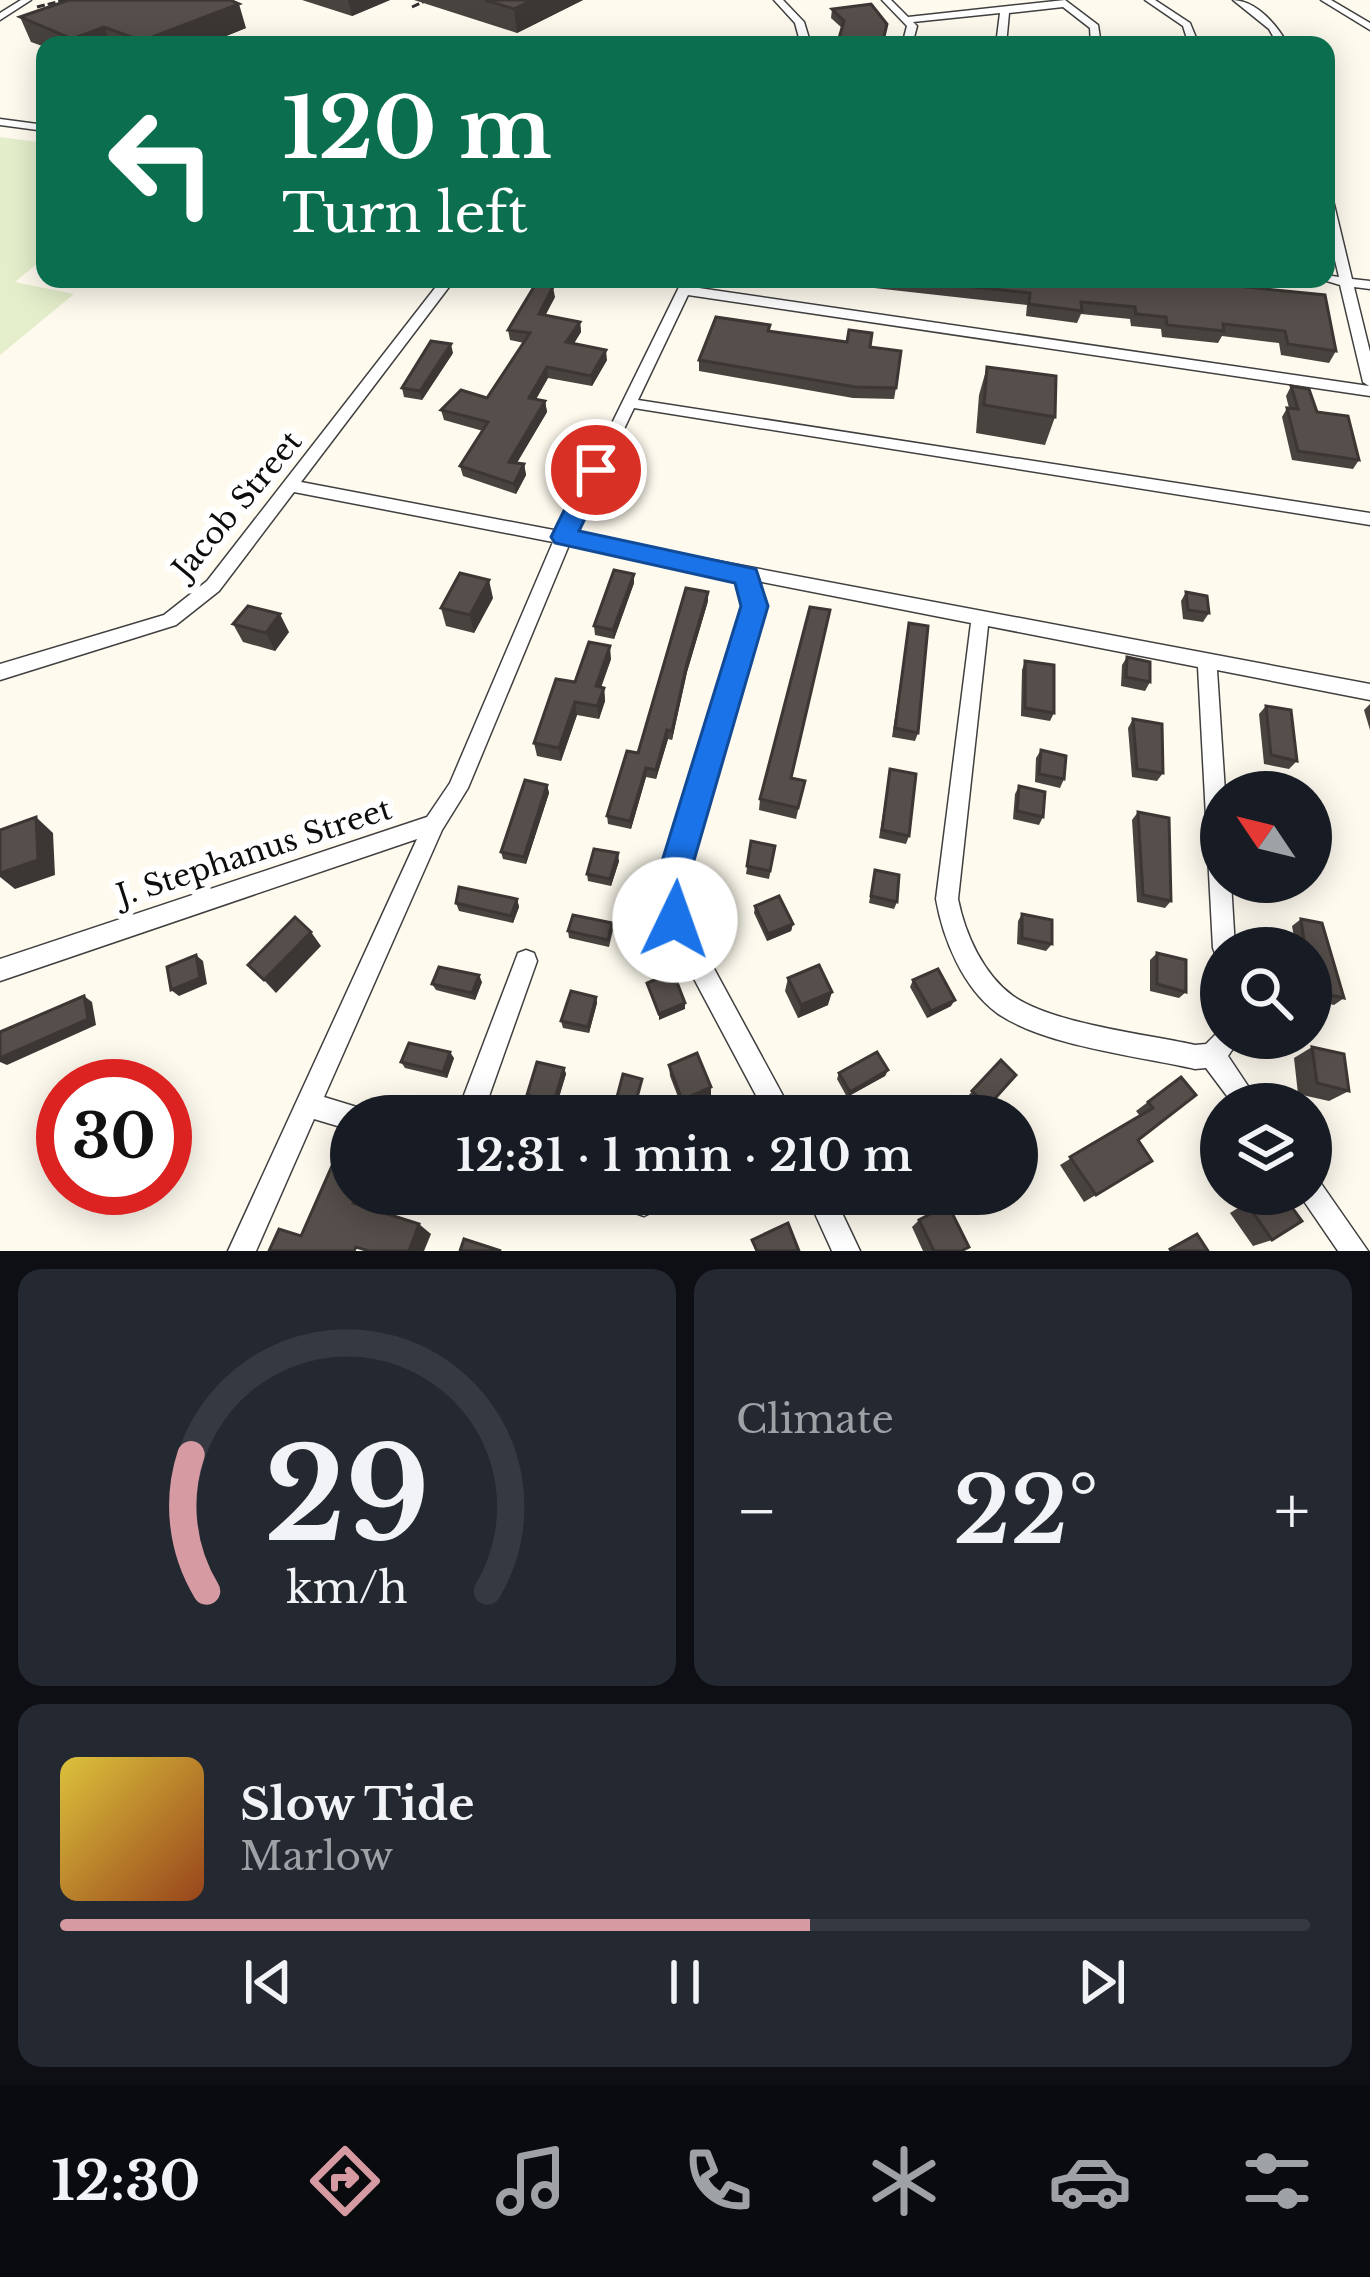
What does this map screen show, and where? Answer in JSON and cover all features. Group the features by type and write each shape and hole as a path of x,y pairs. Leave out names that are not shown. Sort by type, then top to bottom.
{"street":[{"path":"778,0 799,22 803,36"},
{"path":"886,0 912,26 909,36"},
{"path":"973,0 987,11"},
{"path":"1149,0 1187,25 1190,36"},
{"path":"1237,0 1278,36"},
{"path":"1325,0 1370,27"},
{"path":"908,20 1064,2 1095,27 1096,36"},
{"path":"0,17 24,3"},
{"path":"1002,36 1005,10"},
{"path":"0,122 36,127"},
{"path":"706,288 1370,387 1335,231"},
{"path":"1335,280 1370,285"},
{"name":"Jacob Street","path":"0,672 170,620 213,586 442,288"},
{"name":"J. Stephanus Street","path":"0,970 434,824 458,788 564,537 685,288"},
{"path":"628,403 1370,519"},
{"path":"291,486 1370,692"},
{"path":"747,576 754,606 670,896 675,920 771,1095"},
{"path":"980,621 946,899 958,936 989,987 1024,1015 1200,1055"},
{"path":"1207,663 1222,927"},
{"path":"242,1251 434,824"},
{"path":"477,1095 526,961"},
{"path":"308,1105 330,1111"},
{"path":"829,1215 846,1251"},
{"path":"1328,1215 1354,1251"}],"path":[{"path":"24,3 65,0"},
{"path":"412,7 427,0"}],"green space":[{"path":"0,137 36,142 36,264 15,282 74,294 0,355"}],"building":[{"path":"69,0 230,0 239,4 155,36 128,36 104,27 65,36 20,17"},
{"path":"485,0 532,0 514,9"},
{"path":"871,4 887,24 884,36 840,36 844,21 832,9"},
{"path":"533,288 552,288 539,314 580,322 566,342 606,350 591,376 547,367 529,398 545,401 509,462 524,464 514,484 460,466 488,422 441,410 461,390 487,398 530,333 508,330"},
{"path":"983,288 1256,288 1325,295 1336,351 1288,344 1285,331 1223,324 1224,331 1167,325 1166,317 1136,314 1135,307 1081,302 1082,311 1029,304 1030,293"},
{"path":"716,317 770,325 768,331 847,342 849,330 872,333 870,347 901,351 896,388 855,387 699,360"},
{"path":"431,341 451,344 420,391 402,388"},
{"path":"987,367 1056,376 1055,417 984,405"},
{"path":"1291,386 1309,389 1317,412 1348,416 1359,460 1298,451 1287,408 1298,409"},
{"path":"614,570 634,574 613,630 594,626"},
{"path":"460,573 489,580 470,615 441,608"},
{"path":"686,588 708,592 672,731 667,730 656,770 646,768 630,821 607,816 627,751 638,753"},
{"path":"1186,592 1207,596 1209,613 1188,610"},
{"path":"248,606 280,614 266,633 233,624"},
{"path":"810,607 830,610 791,778 805,781 798,808 760,799"},
{"path":"909,623 928,626 918,733 895,728"},
{"path":"589,642 610,646 596,686 604,688 597,706 575,702 559,748 534,743 556,679 575,682"},
{"path":"1127,657 1150,662 1150,682 1126,677"},
{"path":"1025,661 1054,665 1054,713 1025,708"},
{"path":"1266,706 1291,710 1297,761 1271,755"},
{"path":"1133,719 1162,724 1163,773 1137,769"},
{"path":"1041,750 1066,756 1064,779 1039,774"},
{"path":"890,769 916,774 909,836 882,830"},
{"path":"525,780 547,785 524,857 501,852"},
{"path":"1019,786 1045,792 1043,817 1017,811"},
{"path":"1138,812 1169,818 1171,901 1143,895"},
{"path":"36,817 38,860 0,873 0,830"},
{"path":"751,841 775,846 770,871 747,866"},
{"path":"594,849 618,853 610,879 587,874"},
{"path":"875,870 899,875 897,902 871,896"},
{"path":"459,887 517,899 511,916 456,903"},
{"path":"779,896 793,924 768,934 755,906"},
{"path":"1022,914 1052,920 1052,944 1022,938"},
{"path":"573,915 612,923 608,940 568,931"},
{"path":"295,917 311,932 264,980 248,965"},
{"path":"1301,919 1323,927 1302,927"},
{"path":"1157,953 1186,960 1186,992 1157,984"},
{"path":"196,955 200,978 171,990 167,967"},
{"path":"1332,957 1344,998 1332,995"},
{"path":"819,965 832,992 801,1005 788,978"},
{"path":"439,967 479,975 472,993 432,984"},
{"path":"938,969 955,1000 931,1011 913,980"},
{"path":"673,972 685,1003 659,1014 647,983"},
{"path":"571,991 596,997 588,1027 561,1021"},
{"path":"84,996 88,1019 0,1058 0,1032"},
{"path":"409,1043 450,1052 443,1072 401,1062"},
{"path":"1332,1051 1344,1054 1349,1091 1332,1083 1317,1083 1314,1059 1332,1059"},
{"path":"877,1052 888,1070 850,1092 839,1073"},
{"path":"697,1053 711,1087 680,1095 669,1065"},
{"path":"1001,1060 1016,1075 998,1095 972,1091"},
{"path":"537,1062 564,1068 556,1095 527,1095"},
{"path":"623,1074 642,1079 638,1095 618,1095"},
{"path":"1181,1077 1196,1095 1138,1140 1152,1161 1096,1195 1070,1157 1153,1108 1148,1102"},
{"path":"330,1170 330,1215 391,1215 419,1224 409,1251 356,1247 354,1251 269,1251 279,1229 301,1236"},
{"path":"953,1215 969,1247 934,1251 919,1220"},
{"path":"1255,1215 1298,1215 1302,1221 1272,1240"},
{"path":"788,1223 799,1251 757,1251 752,1240"},
{"path":"1197,1234 1208,1251 1171,1251 1170,1249"},
{"path":"464,1239 501,1251 460,1251"}],"route":[{"path":"596,470 564,537 747,576 754,606 674,874 670,896 675,920"}]}
